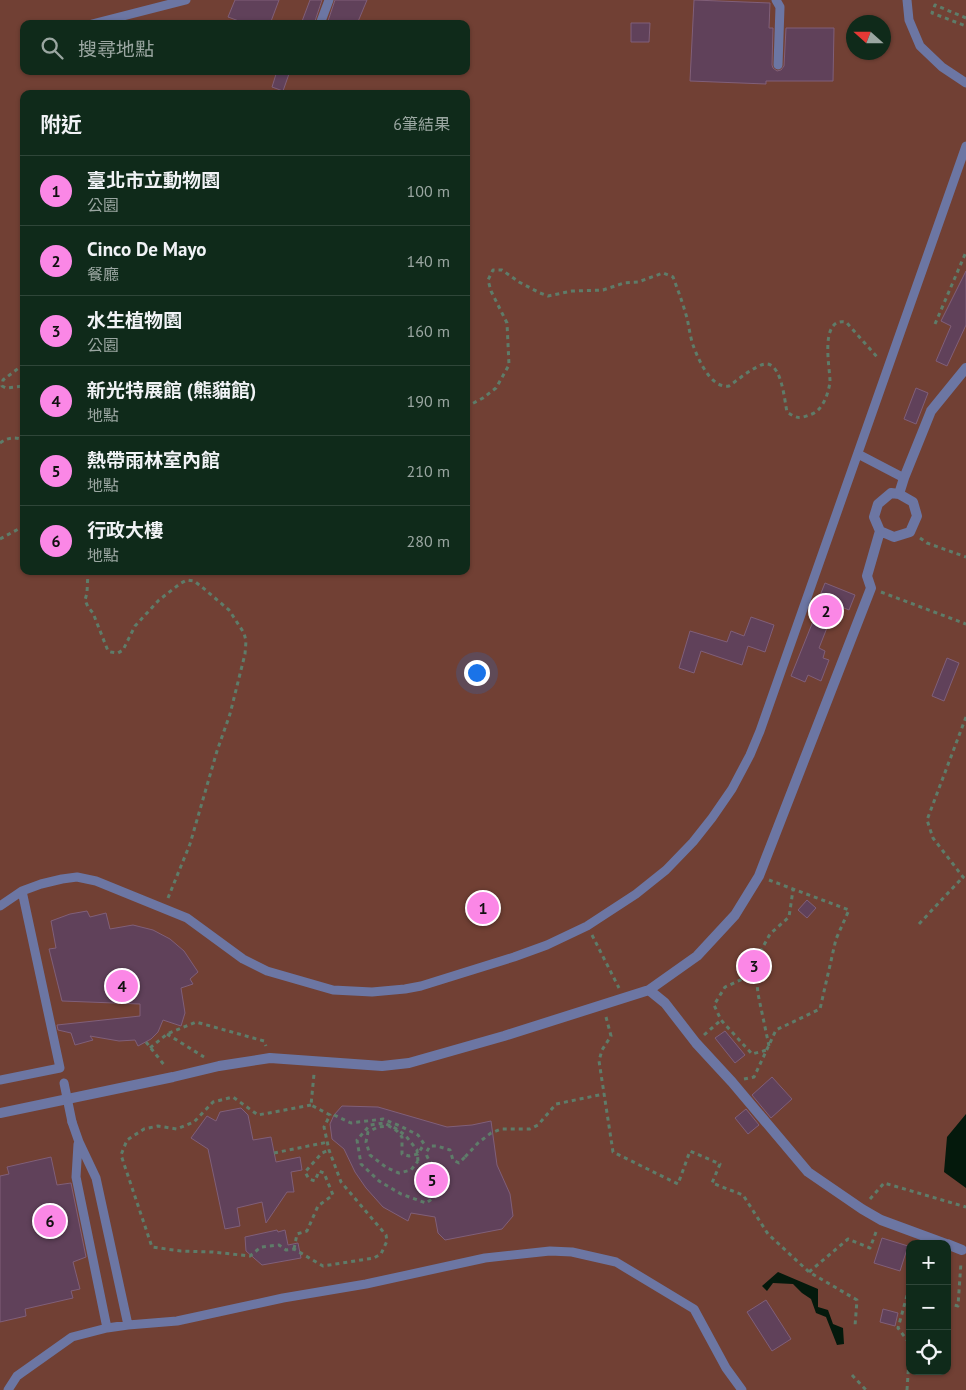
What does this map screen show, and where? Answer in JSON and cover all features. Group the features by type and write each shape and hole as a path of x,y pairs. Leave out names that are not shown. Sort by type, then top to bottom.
{"street":[{"path":"899,494 931,411 966,368"},
{"path":"0,1113 219,1066 270,1058 382,1066 409,1063 504,1036 649,990 697,956 735,915 759,876 871,588 867,576 880,531 874,517 878,504 891,493 899,494 913,502 917,516 910,532 894,537 880,531"},
{"path":"649,990 665,1003 696,1042 808,1172 881,1220 936,1240"},
{"path":"951,1246 962,1250"}],"lane":[{"path":"108,20 186,0"},
{"path":"322,20 329,0"},
{"path":"776,0 780,7 778,65"},
{"path":"907,0 909,20 920,46 942,67 966,83"},
{"path":"0,906 22,891 41,884 77,877 96,881 187,918 243,959 267,971 333,990 372,992 405,989 448,979 547,945 587,926 636,894 666,870 693,842 732,789 750,755 966,146"},
{"path":"858,454 904,478"},
{"path":"22,891 72,1122 96,1178 128,1325"},
{"path":"0,1080 60,1068"},
{"path":"79,1142 76,1177 107,1328"},
{"path":"8,1390 17,1376 72,1337 107,1328 177,1321 283,1298 366,1284 485,1258 550,1251 572,1252 616,1262 694,1309 726,1368 742,1390"}],"path":[{"path":"966,18 935,5 932,13 966,26"},
{"path":"935,324 966,252"},
{"path":"470,405 484,398 496,388 509,365 507,323 491,291 488,280 494,270 502,270 540,294 548,296 572,291 603,290 624,283 638,282 663,273 673,277 687,317 692,344 706,374 724,387 729,386 760,365 767,363 772,365 778,372 787,412 796,418 802,418 816,412 828,392 830,381 827,352 828,339 831,330 840,321 846,322 888,369"},
{"path":"20,367 4,380 2,386 6,388 20,386"},
{"path":"0,443 11,438 20,438"},
{"path":"0,539 20,528"},
{"path":"910,532 927,543 966,557"},
{"path":"88,575 86,600 88,607 93,613 110,652 118,653 124,650 135,626 159,600 187,580 194,581 229,610 244,633 246,641 245,654 230,714 217,751 190,844 164,908"},
{"path":"871,588 966,624"},
{"path":"919,924 964,878 933,838 927,820 966,716"},
{"path":"732,1082 754,1077 776,1030 820,1008 836,939 849,910 759,876"},
{"path":"769,1046 758,994 757,958 770,934 789,917 793,890"},
{"path":"587,926 615,981"},
{"path":"756,973 725,987 714,1005 720,1020 752,1054 767,1050"},
{"path":"603,1004 610,1036 602,1050 599,1061 613,1152 678,1184 690,1151 720,1164 712,1183 743,1195 768,1234 809,1272 857,1300 855,1326"},
{"path":"696,1042 720,1020"},
{"path":"150,1048 167,1034 196,1022 264,1041 270,1058"},
{"path":"167,1034 219,1066"},
{"path":"146,1042 173,1077"},
{"path":"311,1105 315,1061"},
{"path":"334,1115 351,1123 383,1119 418,1135 424,1144 418,1154 409,1156 402,1154 402,1137 389,1126 378,1127 368,1132 366,1142 370,1155 387,1168 399,1173 411,1170 418,1161 418,1150 395,1128 384,1123 370,1125 357,1140 361,1164 379,1181 401,1194 426,1203 442,1192 444,1176 427,1160 426,1153 430,1146 450,1150 453,1160 459,1163 478,1143 491,1133 501,1129 530,1129 538,1124 556,1104 604,1094"},
{"path":"233,1097 258,1115 311,1105 330,1115 324,1128 328,1142 329,1150 341,1182 386,1235 387,1241 381,1254 374,1258 322,1266 294,1249 286,1250 279,1245 261,1247 250,1256 152,1247 121,1155 127,1140 144,1128 158,1126 177,1129 194,1122 214,1102 233,1097"},
{"path":"274,1154 328,1142"},
{"path":"294,1249 297,1234 307,1230 318,1206 332,1195 324,1174 319,1172 315,1181 309,1179 305,1172 322,1153 329,1150"},
{"path":"862,1209 884,1182 966,1207"},
{"path":"809,1272 848,1239 870,1248"},
{"path":"951,1304 958,1306 962,1250"},
{"path":"906,1299 898,1328 910,1344 907,1390"},
{"path":"852,1375 866,1390"}],"shaded area":[{"path":"0,0 966,0 966,1390 0,1390"},
{"path":"966,1114 966,1188 944,1172 947,1137"},
{"path":"778,1272 818,1289 818,1307 828,1310 833,1324 843,1328 844,1344 837,1345 826,1317 816,1313 811,1299 793,1284 773,1283 767,1291 762,1286"}],"building":[{"path":"235,0 279,0 272,20 236,20 228,17"},
{"path":"310,0 322,0 315,20 302,20"},
{"path":"335,0 367,0 359,20 328,20"},
{"path":"694,0 770,3 769,28 773,28 772,65 777,71 781,70 784,66 786,28 834,28 833,81 766,81 766,84 690,81"},
{"path":"631,23 650,23 649,42 631,42"},
{"path":"276,75 289,75 283,90 272,87"},
{"path":"966,271 966,325 947,366 936,361 951,326 941,321"},
{"path":"916,388 928,393 916,424 904,419"},
{"path":"825,583 855,595 849,610 836,605 819,648 825,651 823,658 829,660 821,681 808,675 805,682 791,676 822,599 819,598"},
{"path":"751,617 774,625 765,652 748,646 742,665 701,651 694,673 679,668 690,631 727,642 731,631 744,636"},
{"path":"947,658 959,663 944,701 932,696"},
{"path":"807,900 816,908 807,918 798,910"},
{"path":"87,911 90,917 106,913 110,929 133,925 153,930 170,939 184,951 198,972 190,979 193,984 181,988 185,1013 181,1026 163,1020 158,1032 151,1039 138,1046 135,1040 119,1041 90,1036 93,1040 75,1045 71,1033 58,1030 57,1025 140,1016 140,1004 62,1001 49,949 56,948 51,921 70,914"},
{"path":"725,1031 745,1055 735,1063 715,1038"},
{"path":"772,1077 792,1099 771,1118 752,1095"},
{"path":"342,1106 378,1107 447,1127 491,1121 497,1165 510,1194 513,1216 502,1229 445,1240 438,1233 435,1217 411,1213 408,1221 383,1207 355,1172 344,1149 332,1139 330,1124 334,1115"},
{"path":"241,1108 248,1115 253,1140 271,1137 276,1162 300,1157 302,1170 291,1172 294,1192 287,1192 266,1223 262,1202 237,1208 240,1226 225,1229 208,1149 191,1138 207,1116 216,1121 220,1112"},
{"path":"746,1109 759,1125 748,1134 735,1118"},
{"path":"51,1157 57,1185 71,1183 86,1257 73,1262 80,1289 71,1291 73,1298 25,1309 26,1316 0,1322 0,1176 9,1174 7,1167"},
{"path":"277,1230 278,1232 285,1230 288,1245 298,1243 301,1258 262,1265 246,1251 245,1237"},
{"path":"882,1238 906,1245 906,1252 900,1271 874,1263"},
{"path":"766,1300 791,1339 772,1351 747,1312"},
{"path":"883,1309 898,1313 895,1326 880,1322"}],"place":[{"name":"Cinco De Mayo","path":"826,611"},
{"name":"臺北市立動物園","path":"483,908"},
{"name":"水生植物園","path":"754,966"},
{"name":"新光特展館 (熊貓館)","path":"122,986"},
{"name":"熱帶雨林室內館","path":"432,1180"},
{"name":"行政大樓","path":"50,1221"}]}
